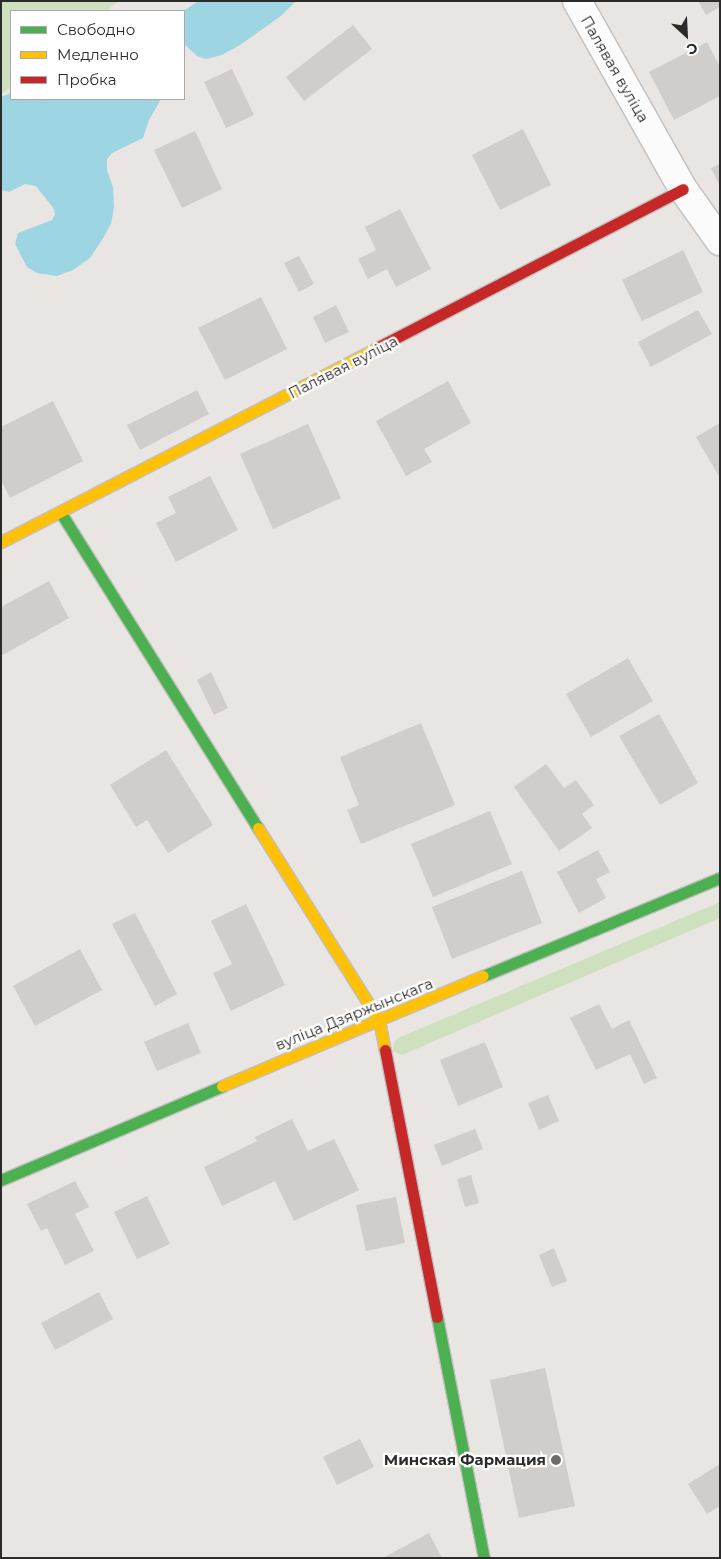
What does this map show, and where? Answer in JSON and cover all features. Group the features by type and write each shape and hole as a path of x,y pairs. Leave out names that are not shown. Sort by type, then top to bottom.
{"street":[{"name":"Палявая вуліца","path":"577,1 684,189 720,241"},
{"name":"Палявая вуліца","path":"1,542 61,513 684,189"},
{"path":"61,513 379,1020 484,1558"},
{"name":"вуліца Дзяржынскага","path":"1,1180 720,878"}],"green space":[{"path":"1,1 119,1 107,10 10,10 10,88 1,94"},
{"path":"720,902 720,918 402,1055 393,1051 394,1042 398,1038"}],"water":[{"path":"198,1 296,1 281,16 240,45 222,55 206,59 197,56 185,45 185,10"},
{"path":"10,93 10,100 160,100 149,120 143,138 112,153 107,159 107,170 113,187 114,207 111,224 102,240 90,258 73,270 57,276 37,273 27,267 15,244 18,233 52,220 55,214 54,209 36,186 25,184 9,192 1,190 1,97"}],"building":[{"path":"698,1 720,1 720,7 706,15"},
{"path":"353,25 372,49 304,101 286,77"},
{"path":"707,42 720,67 720,96 674,120 649,72"},
{"path":"232,69 254,115 226,128 204,82"},
{"path":"523,129 551,185 500,210 472,155"},
{"path":"195,131 222,189 182,208 154,150"},
{"path":"720,164 720,186 711,168"},
{"path":"400,209 431,269 396,287 387,269 368,279 358,259 376,250 365,227"},
{"path":"683,250 703,292 642,321 622,280"},
{"path":"299,256 314,284 299,292 284,263"},
{"path":"261,297 287,349 225,380 198,328"},
{"path":"336,305 349,332 325,343 313,317"},
{"path":"698,310 712,334 651,367 638,342"},
{"path":"448,381 471,423 424,449 432,462 406,476 376,421"},
{"path":"197,390 209,414 140,450 127,425"},
{"path":"53,401 83,461 10,498 1,480 1,427"},
{"path":"720,423 720,478 696,437"},
{"path":"308,424 341,498 273,529 240,454"},
{"path":"210,476 238,530 176,562 156,523 176,513 168,497"},
{"path":"49,581 69,618 1,656 1,607"},
{"path":"628,658 653,701 591,737 566,694"},
{"path":"211,672 228,708 214,715 197,680"},
{"path":"659,714 698,783 660,805 619,736"},
{"path":"421,723 455,805 361,844 347,810 359,805 340,757"},
{"path":"166,750 213,825 168,853 147,820 136,827 110,785"},
{"path":"546,764 564,788 576,780 594,805 582,814 592,828 559,851 514,787"},
{"path":"490,811 512,864 433,897 411,844"},
{"path":"598,850 610,872 596,879 606,898 579,913 557,872"},
{"path":"522,871 542,923 452,959 432,907"},
{"path":"246,904 285,985 231,1011 213,973 232,964 211,921"},
{"path":"135,913 177,994 155,1006 112,924"},
{"path":"80,949 102,990 35,1026 13,986"},
{"path":"599,1004 612,1029 629,1020 657,1078 644,1084 630,1054 596,1070 570,1018"},
{"path":"188,1023 201,1053 157,1071 144,1042"},
{"path":"485,1042 503,1087 458,1106 440,1060"},
{"path":"548,1095 559,1121 539,1130 528,1103"},
{"path":"292,1119 308,1151 334,1139 359,1190 294,1221 275,1181 222,1206 204,1167 257,1141 255,1137"},
{"path":"475,1129 483,1149 442,1166 434,1145"},
{"path":"471,1175 479,1203 465,1207 457,1179"},
{"path":"75,1181 89,1207 75,1214 94,1251 65,1265 47,1228 41,1231 27,1204"},
{"path":"147,1196 170,1244 137,1259 114,1212"},
{"path":"396,1197 405,1243 366,1251 356,1205"},
{"path":"554,1248 567,1281 552,1287 539,1255"},
{"path":"99,1292 113,1319 55,1350 41,1323"},
{"path":"545,1368 575,1506 519,1518 490,1380"},
{"path":"360,1439 374,1467 337,1485 323,1457"},
{"path":"720,1464 720,1506 707,1514 688,1484"},
{"path":"429,1533 442,1558 383,1558"}],"traffic: fast":[{"path":"61,513 258,828"},
{"path":"483,976 720,878"},
{"path":"1,1180 222,1086"},
{"path":"437,1317 484,1558"}],"traffic: slow":[{"path":"1,542 380,346"},
{"path":"258,828 379,1020 385,1050"},
{"path":"222,1086 483,976"}],"traffic: jam":[{"path":"380,346 683,189"},
{"path":"385,1050 437,1317"}],"place":[{"name":"Минская Фармация","path":"556,1460"}]}
